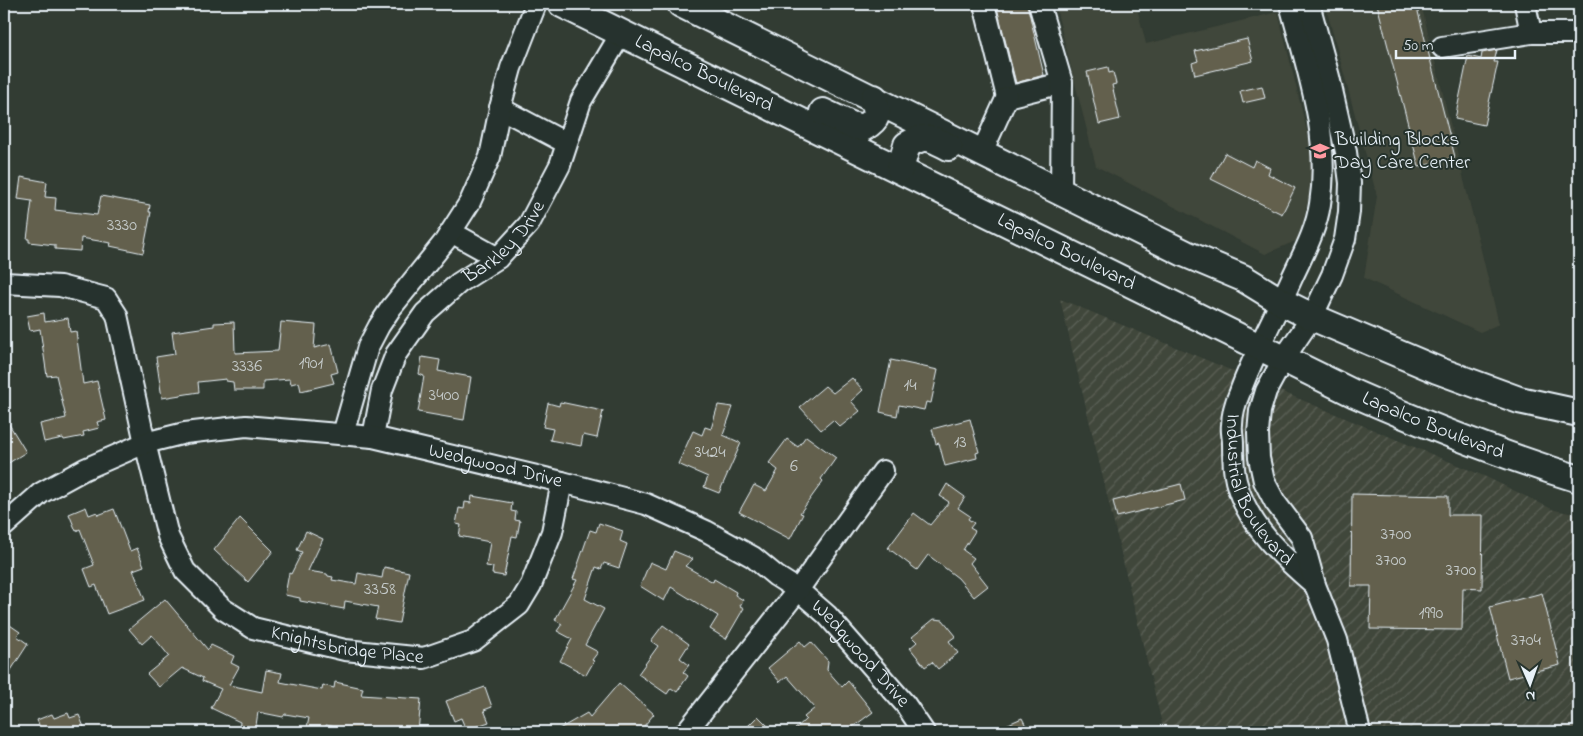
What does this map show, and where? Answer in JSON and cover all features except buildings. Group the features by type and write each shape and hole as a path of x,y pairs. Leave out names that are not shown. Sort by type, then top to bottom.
{"main road":[{"name":"Lapalco Boulevard","path":"562,4 1355,394 1458,438 1579,479"},
{"path":"681,4 1186,254 1243,278 1282,302 1312,317 1437,370 1510,397 1579,414"},
{"path":"701,71 756,79 851,125 863,128 873,122 878,114 874,98"},
{"path":"900,169 907,145 918,138 933,139 1052,200 1115,218"}],"street":[{"path":"343,434 368,348 389,312 451,232 470,202 490,157 500,108 511,68 536,4"},
{"path":"982,152 1007,97 984,4"},
{"path":"1039,4 1062,83 1061,191"},
{"name":"Industrial Boulevard","path":"1290,4 1317,110 1323,164 1320,204 1308,246 1239,393 1232,424 1233,462 1236,482 1248,510 1263,533 1285,559 1315,585"},
{"name":"Industrial Boulevard","path":"1309,4 1339,122 1350,183 1349,212 1345,239 1339,259 1312,317 1284,358 1266,390 1260,411 1258,433 1259,458 1264,481 1275,502 1302,538 1315,585 1337,640 1360,732"},
{"path":"1525,4 1531,33"},
{"name":"Barkley Drive","path":"373,436 382,390 396,354 425,313 459,283 498,258 529,224 560,165 580,101 622,32"},
{"path":"1442,47 1531,33 1579,33"},
{"path":"1007,97 1062,83"},
{"path":"500,108 566,143"},
{"path":"451,232 498,258"},
{"name":"Knightsbridge Place","path":"4,283 60,286 106,298 117,314 145,443 168,536 185,571 223,609 253,628 345,650 424,658 473,641 519,604 531,585 552,532 562,482"},
{"path":"389,312 415,327"},
{"name":"Wedgwood Drive","path":"4,526 41,493 85,469 145,443 185,433 246,426 373,436 646,504 706,531 753,557 776,576 798,590 827,616 905,704 924,732"},
{"path":"686,732 798,590 883,472"}],"shaded area":[{"path":"1055,4 1136,4 1146,44 1278,12 1313,156 1309,198 1298,240 1265,254 1096,166"},
{"path":"1325,4 1421,4 1499,324 1480,332 1364,278 1377,196"},
{"path":"1060,299 1486,477 1554,510 1579,515 1579,732 1164,732"}],"place":[{"name":"Building Blocks Day Care Center","path":"1320,151"}]}
